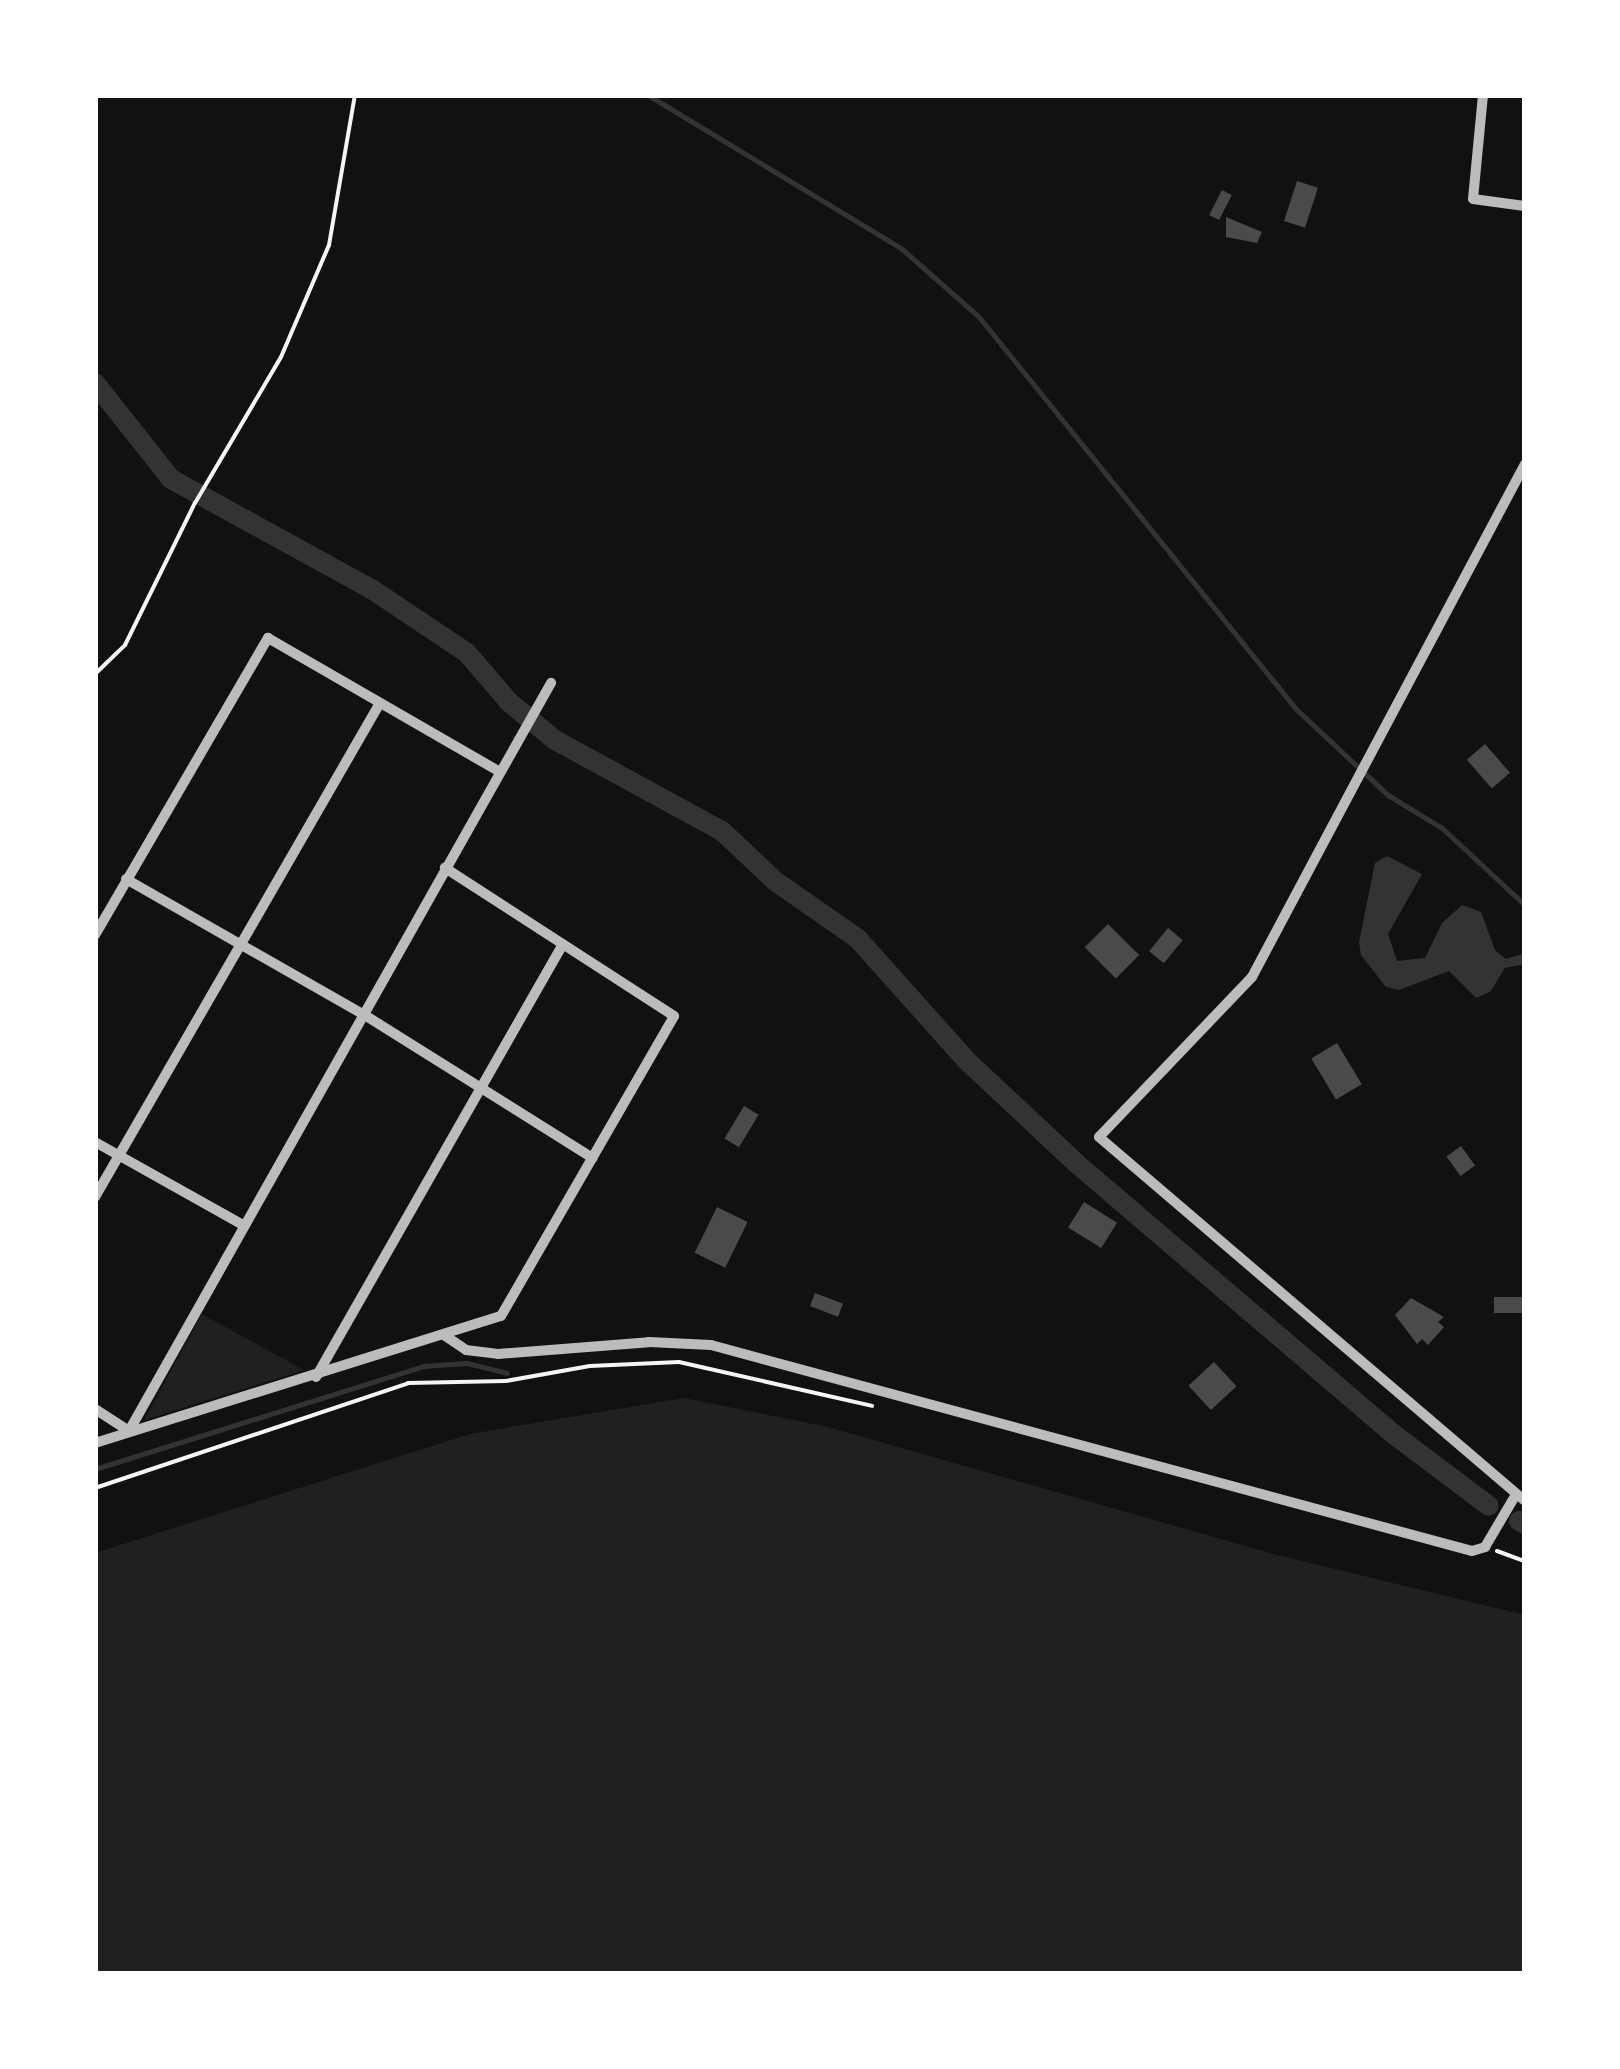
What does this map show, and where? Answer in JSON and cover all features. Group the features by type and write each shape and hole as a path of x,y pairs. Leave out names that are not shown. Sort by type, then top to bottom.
{"street":[{"path":"1483,95 1473,199 1525,206"},
{"path":"444,1335 466,1350 498,1354 649,1342 726,1348 1472,1551 1485,1546 1520,1498 1099,1137 1252,977 1525,464"},
{"path":"95,935 268,638 500,772"},
{"path":"129,1431 550,682"},
{"path":"95,1197 380,703"},
{"path":"95,1443 501,1316 674,1016 445,868"},
{"path":"126,880 363,1014 593,1158"},
{"path":"316,1377 563,944"},
{"path":"95,1142 242,1225"},
{"path":"95,1409 129,1431"}],"path":[{"path":"95,674 125,645 195,502 281,357 329,245 355,95"},
{"path":"95,1488 408,1383 493,1382 590,1366 678,1362 872,1406"},
{"path":"1485,1546 1525,1561"}],"shaded area":[{"path":"1387,856 1422,874 1388,934 1397,961 1425,958 1442,923 1462,905 1481,912 1495,950 1506,959 1525,953 1525,964 1505,968 1490,992 1476,998 1449,971 1399,990 1386,987 1361,955 1359,942 1375,863"},
{"path":"202,1314 304,1370 144,1420"},
{"path":"684,1398 828,1427 1277,1555 1525,1615 1525,1974 95,1974 95,1553 470,1434"}],"building":[{"path":"1297,181 1318,188 1305,228 1284,221"},
{"path":"1222,190 1232,195 1219,220 1209,215"},
{"path":"1226,217 1262,232 1257,243 1226,237"},
{"path":"1485,744 1510,773 1492,788 1467,760"},
{"path":"1108,924 1139,955 1116,978 1085,947"},
{"path":"1168,928 1183,940 1164,963 1149,951"},
{"path":"1337,1043 1362,1084 1336,1100 1311,1058"},
{"path":"744,1106 759,1115 739,1147 724,1139"},
{"path":"1461,1146 1475,1165 1461,1176 1446,1157"},
{"path":"1084,1202 1117,1223 1101,1248 1068,1227"},
{"path":"717,1207 748,1222 725,1268 695,1253"},
{"path":"815,1293 843,1304 838,1317 810,1306"},
{"path":"1494,1297 1525,1297 1525,1313 1494,1313"},
{"path":"1411,1298 1444,1317 1438,1322 1444,1327 1428,1345 1422,1339 1417,1344 1395,1315"},
{"path":"1214,1362 1237,1386 1211,1410 1188,1386"}],"waterway":[{"path":"648,95 902,249 979,317 1296,709 1388,795 1442,828 1525,905"},
{"path":"95,383 171,479 373,590 467,653 509,702 555,740 722,831 775,881 858,939 966,1060 1076,1163 1392,1433 1489,1506"},
{"path":"95,1469 423,1366 467,1363 507,1373"},
{"path":"1519,1521 1525,1524"}]}
